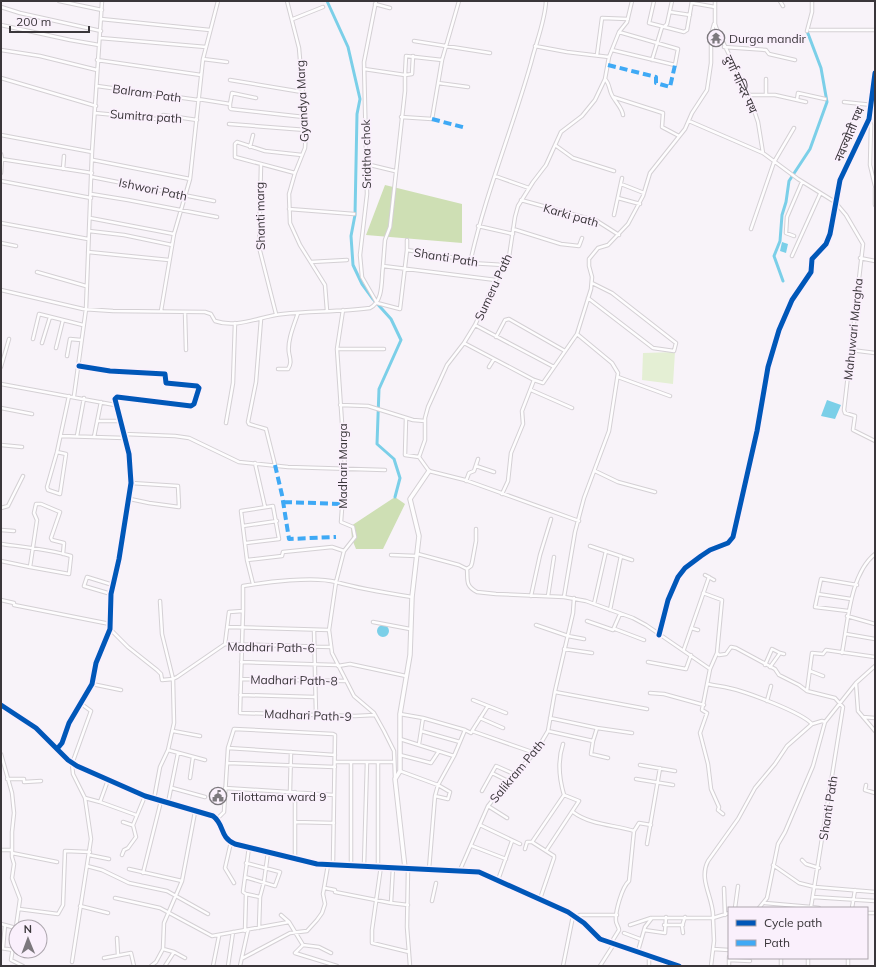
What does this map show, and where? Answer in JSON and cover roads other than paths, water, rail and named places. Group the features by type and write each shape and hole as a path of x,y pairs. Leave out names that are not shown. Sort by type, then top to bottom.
{"street":[{"path":"59,1 102,10"},
{"path":"74,396 86,309 92,152 102,1"},
{"path":"161,311 174,234 190,179 203,59 218,1"},
{"name":"Gyandya Marg","path":"287,1 293,19 299,48 306,130 305,148 295,173 289,194 290,223 310,262 321,276 325,285 327,311"},
{"path":"401,117 432,119 442,60 459,1"},
{"path":"470,263 478,226 516,114 544,19 546,1"},
{"name":"Sumeru Path","path":"419,457 425,440 425,421 428,407 447,365 464,343 475,325 504,264 510,255 516,213 521,200 546,165 564,128 582,116 591,106 605,78 609,56 628,19 632,1"},
{"path":"654,1 649,23 684,32 687,30 692,2 715,7"},
{"path":"652,60 663,27 667,24 672,1"},
{"name":"दुर्गा मन्दिर पथ","path":"715,1 715,24 724,47 748,95 758,122 763,153"},
{"path":"780,1 783,6"},
{"path":"812,1 812,12 808,30 875,30"},
{"path":"376,2 390,8"},
{"name":"Sridtha chok","path":"376,2 365,54 364,69 367,154 366,202 364,230 361,241 361,272 364,281 377,303"},
{"path":"1,7 20,13 101,31"},
{"path":"293,19 323,7"},
{"path":"670,12 690,15"},
{"path":"597,55 602,18 628,19"},
{"path":"101,19 210,30"},
{"path":"464,343 534,380 539,382 546,381 577,334 592,283 589,266 591,257 598,248 608,245 628,224 640,204 650,173 679,136 709,86 711,39 715,24"},
{"path":"1,25 99,45"},
{"path":"612,50 675,65 678,49 620,32"},
{"path":"100,38 206,47"},
{"path":"414,41 490,53"},
{"path":"535,46 609,56"},
{"path":"724,47 766,50 768,54 795,60"},
{"path":"1,50 32,55 97,70"},
{"path":"1,290 71,307 86,309 209,312 215,321 235,323 261,319 276,314 370,308 377,303 380,295 385,240 390,227 405,91 405,57 413,56 442,60"},
{"path":"364,69 412,74 413,56"},
{"path":"203,59 227,62"},
{"path":"97,60 201,75"},
{"name":"नवज्योती पथ","path":"660,635 668,600 678,576 685,568 701,556 710,550 728,543 732,537 756,435 768,367 779,330 792,300 811,272 812,259 826,244 831,228 841,178 869,119 875,73"},
{"path":"1,78 96,106"},
{"path":"605,78 608,81 613,97 622,110 623,115"},
{"path":"766,79 766,94"},
{"path":"230,80 302,92"},
{"path":"438,83 468,87"},
{"name":"Balram Path","path":"97,86 198,99 230,104 231,109 304,118"},
{"path":"230,104 232,93 256,98"},
{"path":"796,100 798,93 825,99"},
{"path":"748,95 766,94 806,102"},
{"path":"613,97 663,113 662,127 679,136"},
{"path":"844,102 872,105"},
{"name":"Sumitra path","path":"95,113 158,119 163,115 197,120"},
{"path":"869,119 871,125 870,165 875,187 875,205"},
{"path":"689,121 763,153 802,182 835,202"},
{"path":"229,124 306,130"},
{"path":"751,229 774,162 794,128"},
{"path":"1,135 92,152"},
{"path":"250,146 253,136"},
{"path":"295,173 234,157 236,142 264,151 302,155"},
{"path":"555,146 574,158 614,171"},
{"path":"1,154 1,173"},
{"path":"64,156 64,169"},
{"path":"2,159 92,173"},
{"path":"92,160 190,179"},
{"path":"366,164 395,171"},
{"name":"Shanti marg","path":"261,165 259,247 276,314"},
{"path":"495,176 529,188"},
{"name":"Ishwori Path","path":"92,177 186,197 214,201"},
{"path":"614,215 622,178"},
{"path":"1,181 91,198"},
{"path":"794,236 786,233 787,217 802,182"},
{"path":"621,184 644,193"},
{"path":"91,194 217,217"},
{"path":"792,256 820,194"},
{"path":"618,198 640,204"},
{"name":"Karki path","path":"521,200 597,221 619,235"},
{"name":"Mahuwari Margha","path":"835,202 846,215 863,244 860,258 844,410 845,413 855,416 853,430 875,441"},
{"path":"289,209 354,214"},
{"path":"90,218 174,234"},
{"path":"1,223 88,239"},
{"path":"478,226 513,234"},
{"path":"513,229 561,244 579,246 582,238"},
{"path":"89,231 124,235 172,245"},
{"path":"407,240 407,250"},
{"path":"1,242 16,246"},
{"name":"Shanti Path","path":"377,303 400,309 407,250 455,258 470,263 504,264"},
{"path":"88,252 169,260"},
{"path":"860,258 875,261"},
{"path":"310,262 347,260"},
{"path":"383,266 496,280"},
{"path":"37,272 86,286"},
{"path":"588,298 653,348 671,352 675,348 676,343 612,293 592,283"},
{"name":"Madhari Marga","path":"343,310 337,349 345,468 341,522 353,527 355,536 344,551 336,582 329,630 331,647 338,665 354,696 376,715 394,751 395,779"},
{"path":"185,312 186,350"},
{"path":"278,369 288,369 290,366 289,352 291,336 298,313"},
{"path":"33,339 39,314 83,325"},
{"path":"42,343 50,317"},
{"path":"261,319 256,382 248,422 249,424 266,429 275,465"},
{"path":"496,337 506,319 509,319 565,351"},
{"path":"56,348 63,320"},
{"path":"226,423 233,383 235,323"},
{"path":"475,325 554,367"},
{"path":"564,597 572,545 584,498 609,431 618,377 618,370 612,363 577,334"},
{"path":"1,367 9,339"},
{"path":"67,356 70,339 81,340"},
{"path":"337,349 384,349"},
{"path":"851,350 875,353"},
{"path":"489,367 494,359"},
{"path":"57,750 62,744 69,723 92,684 96,663 110,629 111,593 130,498 131,483 130,463 122,421 115,404 115,399 117,397 191,406 194,404 199,388 197,386 166,383 164,374 110,371 79,366"},
{"path":"618,377 670,396"},
{"path":"502,494 508,481 511,453 523,424 522,411 534,380"},
{"path":"1,384 115,404"},
{"path":"531,390 572,408"},
{"path":"57,452 66,454 60,494 47,489 61,436 69,396"},
{"path":"77,436 84,398"},
{"path":"94,437 101,402"},
{"path":"340,405 368,406 406,418 425,421"},
{"path":"1,408 32,414"},
{"path":"406,418 405,455 419,457 429,471 466,481 579,521"},
{"path":"97,420 122,421"},
{"path":"124,434 180,436 196,441 234,460 255,463 384,470"},
{"path":"61,436 125,438"},
{"path":"1,445 22,447"},
{"path":"466,481 469,474 474,471 478,459"},
{"path":"255,463 264,507"},
{"path":"476,466 494,472"},
{"path":"410,966 407,927 408,905 406,868 395,779 400,771 400,714 411,645 410,629 412,597 419,536 410,499 429,471"},
{"path":"595,471 618,482 655,492"},
{"path":"1,508 8,506 23,476"},
{"path":"130,498 149,503 179,507 178,486 131,483"},
{"path":"30,567 37,520 33,515 36,504 41,504 60,512 51,538 52,540 64,543 64,554"},
{"path":"246,543 279,539 274,506 240,511 253,584"},
{"path":"531,596 540,555 551,519"},
{"path":"243,526 277,521"},
{"path":"476,529 476,541 472,563 467,569 467,584 469,588 476,592 574,598 594,604 633,618 684,650 710,669"},
{"path":"1,530 14,531"},
{"path":"1,544 32,548 71,556 70,572 68,575 1,561"},
{"path":"590,546 632,560"},
{"path":"248,560 282,556 283,552 332,547 344,551"},
{"path":"594,604 606,551"},
{"path":"842,653 851,599 866,562 875,554"},
{"path":"391,555 417,555 459,564 467,569"},
{"path":"610,610 621,556"},
{"path":"548,596 554,557"},
{"path":"705,575 714,580"},
{"path":"113,585 86,577 84,586 115,594"},
{"path":"684,650 709,577"},
{"path":"848,611 815,607 821,579 857,585"},
{"path":"314,697 240,695 243,586 278,580 336,582 412,597"},
{"path":"703,593 722,600 717,653 710,669 702,710 707,713 700,733 708,764 711,789 718,810 723,814"},
{"path":"818,594 851,599"},
{"name":"Salikram Path","path":"460,870 472,846 488,806 514,774 535,753 548,731 564,649 568,636 574,598"},
{"path":"1,600 14,603 14,605 110,624"},
{"path":"154,799 160,767 168,750 173,732 173,679 162,634 160,601"},
{"path":"225,644 229,612 242,611"},
{"path":"615,629 620,614"},
{"path":"847,616 875,624"},
{"path":"587,621 615,629 644,640"},
{"path":"373,622 410,629"},
{"path":"536,625 568,636 584,639"},
{"path":"227,627 329,630"},
{"path":"691,628 698,630"},
{"path":"110,629 128,647 157,670 162,680 173,679"},
{"path":"314,630 314,697 316,714"},
{"path":"846,634 875,639"},
{"name":"Madhari Path-6","path":"173,679 225,644 331,647"},
{"path":"717,653 719,655 726,654 731,647 775,669 779,676 800,685 807,691 835,698 839,703"},
{"path":"564,649 592,653"},
{"path":"765,665 772,649 784,654"},
{"path":"807,691 812,653 823,654 826,650 875,657"},
{"path":"770,667 780,653"},
{"path":"648,662 686,669 691,655"},
{"path":"241,662 338,665 350,664 406,676"},
{"path":"760,907 767,898 778,844 785,832 813,766 825,722 856,683 875,666"},
{"path":"810,672 823,676"},
{"name":"Madhari Path-8","path":"241,679 347,681"},
{"path":"856,683 856,701 858,711 875,731"},
{"path":"92,684 121,690"},
{"path":"708,684 730,688 767,701 802,716 812,724"},
{"path":"767,701 771,686"},
{"path":"555,692 647,709"},
{"path":"650,693 664,694 702,703 704,706"},
{"name":"Madhari Path-9","path":"240,695 240,712 355,716 376,715"},
{"path":"473,700 506,713"},
{"path":"72,962 89,854 91,830 85,798 73,774 72,764 91,711 80,703"},
{"name":"Shanti Path","path":"811,907 819,868 840,730 843,707 839,703"},
{"path":"1,705 36,728 72,764 145,796 195,812 210,815 217,819 225,838 231,842 317,864 478,872 575,916 596,937 679,966"},
{"path":"472,731 488,706"},
{"path":"400,714 423,718 471,733 472,731 535,753"},
{"path":"863,717 875,718"},
{"path":"419,744 423,718"},
{"path":"480,718 503,728"},
{"path":"550,718 597,728 632,733"},
{"path":"711,966 713,949 713,910 706,887 706,866 738,819 755,788 775,764 787,746 812,724 822,721 825,722"},
{"path":"597,728 591,754 608,758"},
{"path":"217,819 224,812 226,763 228,748 234,729 335,735 334,823 330,864 323,894 325,904 320,917 307,931 290,933 243,958"},
{"path":"429,869 435,796 438,785 454,756 465,730"},
{"path":"421,731 460,742"},
{"path":"548,731 593,741"},
{"path":"173,732 200,736"},
{"path":"400,739 454,756"},
{"path":"546,851 579,802 564,795 561,787 559,775 560,753 563,744"},
{"path":"228,748 335,755"},
{"path":"168,750 205,760"},
{"path":"400,755 431,763 439,751"},
{"path":"290,791 292,766 291,752"},
{"path":"168,803 178,753"},
{"path":"1,754 6,767 7,779 12,793 14,813 12,832 14,864 12,878 20,896 17,919"},
{"path":"190,778 193,757"},
{"path":"335,762 394,762"},
{"path":"351,762 351,865"},
{"path":"364,866 367,762"},
{"path":"378,762 379,866 372,943 409,952"},
{"path":"226,763 335,767"},
{"path":"640,765 675,771"},
{"path":"482,791 497,766 514,774"},
{"path":"647,844 660,768"},
{"path":"400,771 438,785 450,792 448,799 435,796"},
{"path":"492,773 508,781"},
{"path":"7,779 24,779 24,782 41,781"},
{"path":"100,802 108,780"},
{"path":"636,780 673,785"},
{"path":"866,785 865,790 875,793"},
{"path":"172,788 206,797"},
{"path":"225,788 334,795"},
{"path":"294,858 295,792"},
{"path":"532,842 564,795"},
{"path":"122,855 124,850 128,848 136,837 133,825 145,796"},
{"path":"85,798 136,815"},
{"path":"143,873 161,801"},
{"path":"488,806 507,818"},
{"path":"151,966 156,962 163,949 164,922 182,881 195,812"},
{"path":"573,812 578,816 606,825 634,831"},
{"path":"123,822 133,825"},
{"path":"295,822 334,823"},
{"path":"600,966 619,930 616,922 617,915 621,895 625,884 629,881 634,831 639,823 651,825"},
{"path":"480,825 520,844"},
{"path":"498,880 512,840"},
{"path":"231,842 225,868 234,883"},
{"path":"525,849 527,842 532,842 554,858 540,899"},
{"path":"472,846 506,859"},
{"path":"240,966 243,958 246,931 246,894 243,892 249,847"},
{"path":"1,850 12,851 57,862"},
{"path":"19,909 58,914 63,905 65,851 89,854 109,859"},
{"path":"259,928 260,897 264,882 268,852"},
{"path":"802,860 806,864 819,868"},
{"path":"244,877 275,886 280,872 246,863"},
{"path":"773,865 795,882 815,887 875,892"},
{"path":"87,866 102,870 130,883 176,895 208,914"},
{"path":"391,903 393,867"},
{"path":"129,869 182,881"},
{"path":"432,901 436,883"},
{"path":"734,907 738,886"},
{"path":"325,888 335,890 335,892 408,905"},
{"path":"724,888 725,914"},
{"path":"852,907 855,890"},
{"path":"246,894 260,897"},
{"path":"813,896 875,900"},
{"path":"115,898 160,908 212,936 220,936 233,932 246,931 289,922"},
{"path":"764,903 811,907"},
{"path":"80,906 108,914"},
{"path":"630,925 652,918 713,918 728,913"},
{"path":"575,916 580,914 617,915"},
{"path":"281,915 289,922 303,945"},
{"path":"563,966 575,916"},
{"path":"644,930 665,933 664,925 666,917"},
{"path":"683,933 682,925 685,917"},
{"path":"638,951 640,939 652,918"},
{"path":"1,924 8,926"},
{"path":"2,948 5,925"},
{"path":"664,925 682,925"},
{"path":"228,966 233,932"},
{"path":"624,933 640,939"},
{"path":"213,966 220,936"},
{"path":"117,938 118,955"},
{"path":"303,945 319,947 331,953"},
{"path":"303,945 295,953 337,966"},
{"path":"163,949 174,952 185,958"},
{"path":"713,949 728,950"},
{"path":"165,966 174,952"},
{"path":"104,958 132,954 134,966"},
{"path":"649,955 649,966"},
{"path":"11,959 23,966"},
{"path":"736,959 750,961"}],"water":[{"path":"782,242 788,244 786,253 780,251"},
{"path":"827,400 841,405 835,419 821,416"},
{"path":"381,625 385,625 389,631 385,637 381,637 377,633 377,629"}],"waterway":[{"path":"327,1 348,47 360,99 357,114 355,215 351,236 353,265 362,284 391,319 401,340 379,389 377,444 394,459 400,478 395,497"},
{"path":"783,281 774,256 780,241 782,215 786,202 789,181 810,149 827,102 821,68 807,31"}],"place":[{"name":"Durga mandir","path":"716,38"},
{"name":"Tilottama ward 9","path":"218,796"}]}
